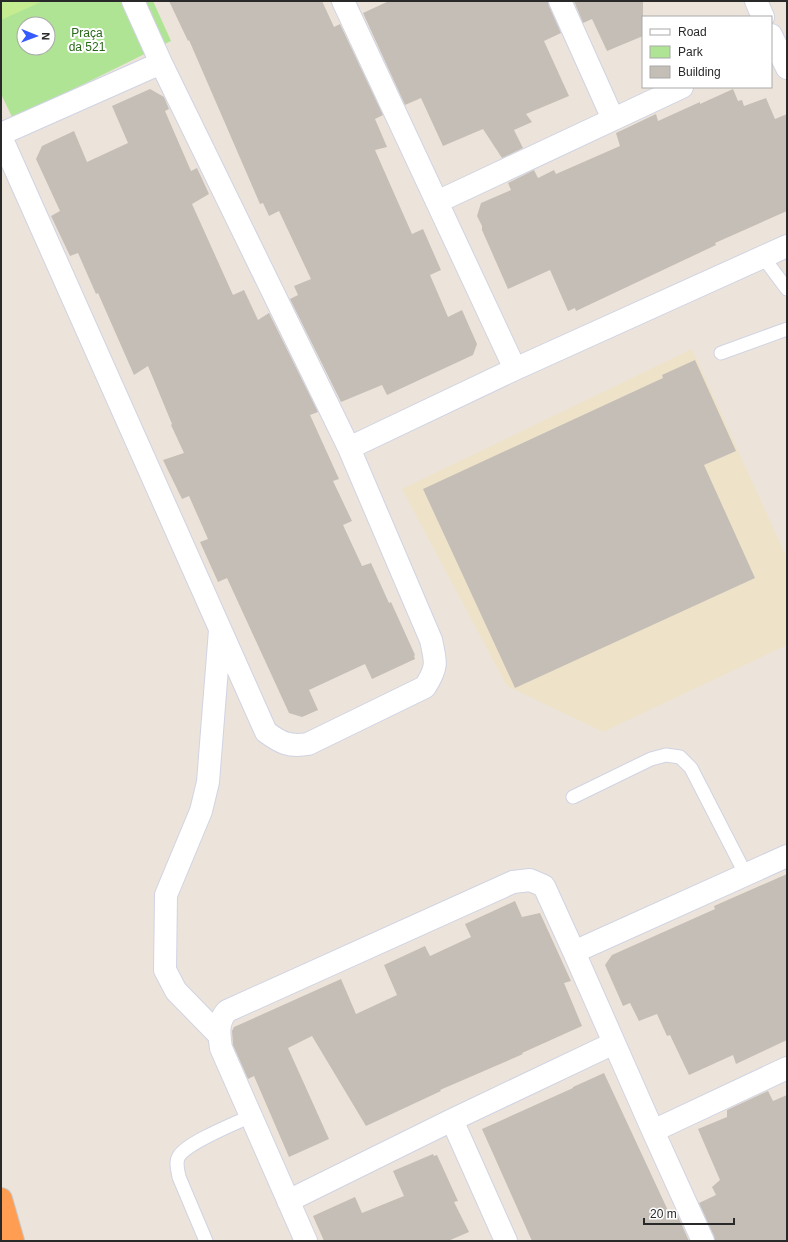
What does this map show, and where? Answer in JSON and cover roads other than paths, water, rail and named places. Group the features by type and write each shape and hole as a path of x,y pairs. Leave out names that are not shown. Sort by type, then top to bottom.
{"highway":[{"path":"1,1199 13,1241"}],"street":[{"path":"1,137 266,732 278,741 289,745 298,746 308,744 425,687 433,674 435,660 431,640 349,448 162,63 134,1"},
{"path":"343,1 515,369"},
{"path":"560,1 613,120"},
{"path":"756,1 763,16"},
{"path":"772,41 787,68"},
{"path":"1,134 162,63"},
{"path":"437,202 680,88"},
{"path":"349,448 515,369 787,246"},
{"path":"219,1035 176,991 166,970 166,895 201,811 208,782 220,628"},
{"path":"574,952 787,856"},
{"path":"306,1241 221,1048 219,1026 222,1017 227,1012 513,882 530,880 544,886 652,1131 703,1241"},
{"path":"288,1201 452,1120 614,1043"},
{"path":"652,1131 787,1068"},
{"path":"452,1120 506,1241"}],"lane":[{"path":"763,257 787,289"},
{"path":"721,353 787,329"},
{"path":"573,796 651,759 666,755 680,757 691,768 746,875"},
{"path":"206,1241 179,1177 177,1166 179,1157 189,1146 251,1116"}],"park label":[{"name":"Praça da 521","path":"87,40"}]}
